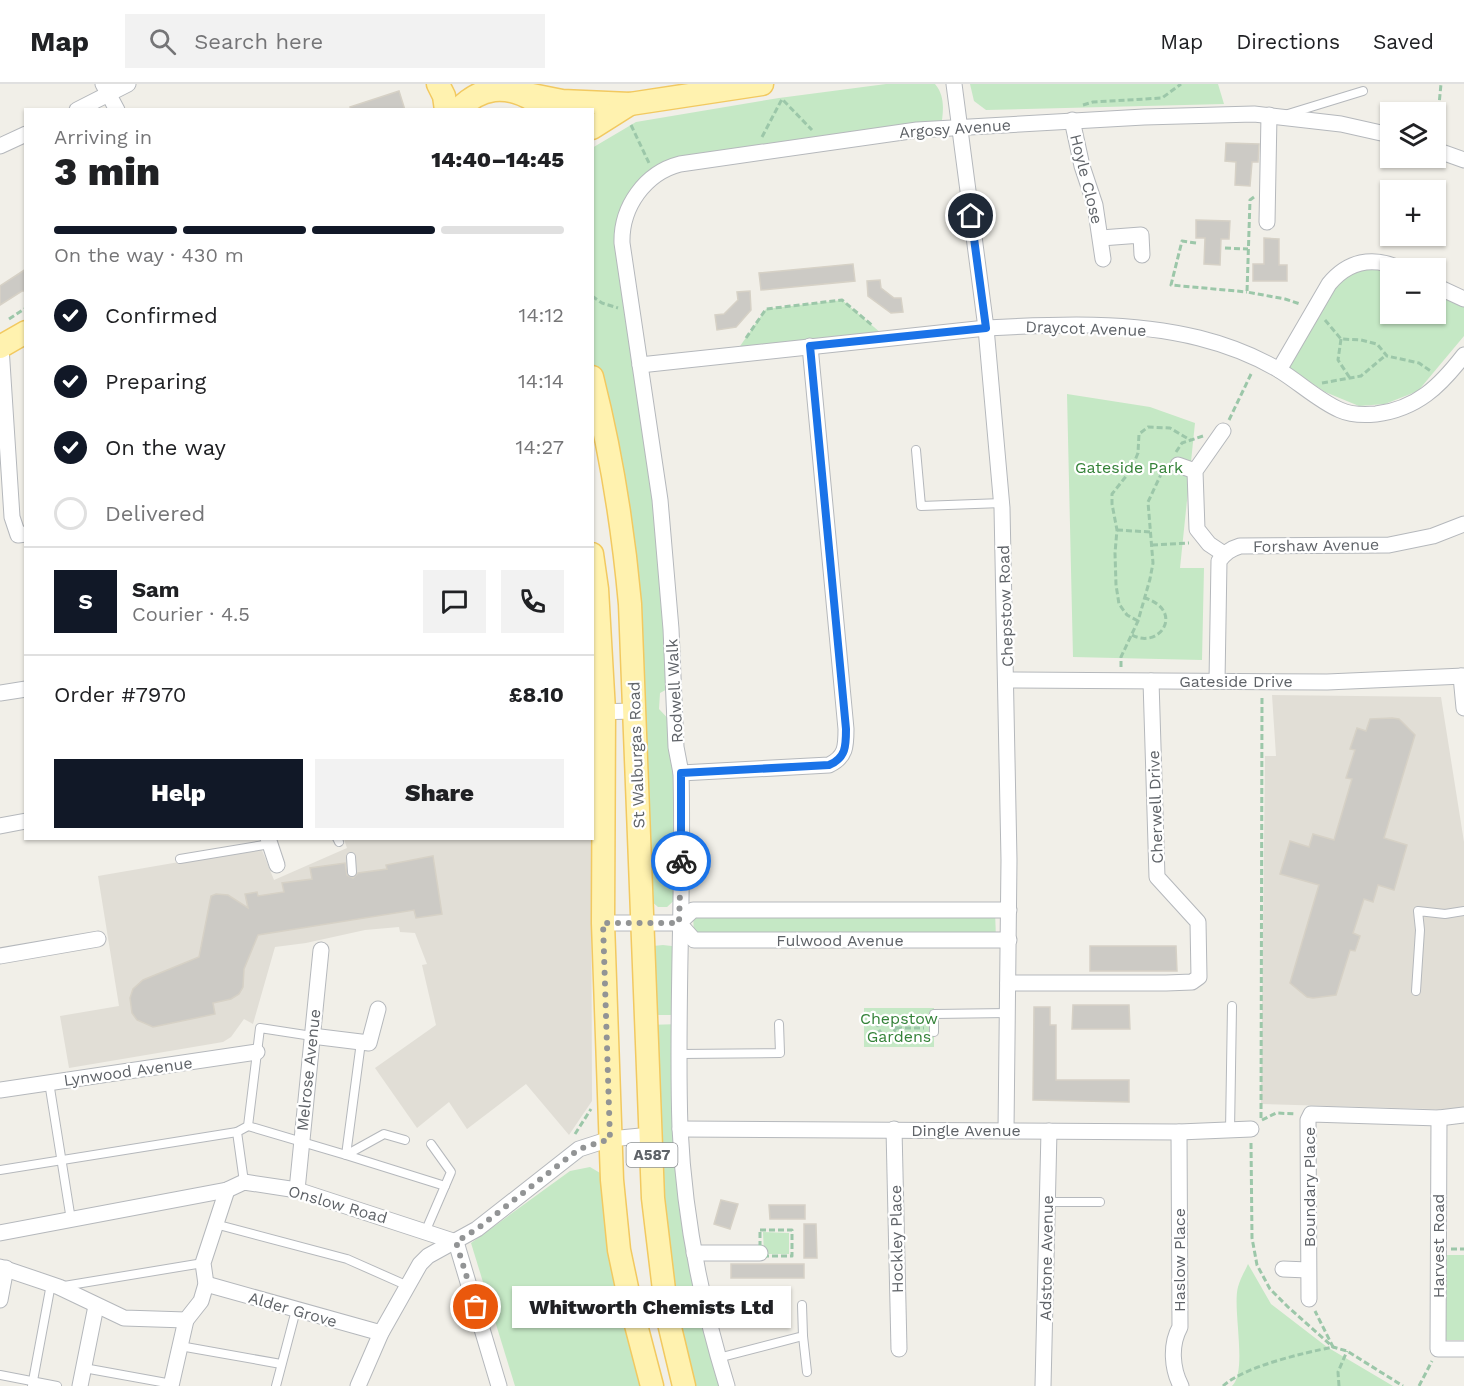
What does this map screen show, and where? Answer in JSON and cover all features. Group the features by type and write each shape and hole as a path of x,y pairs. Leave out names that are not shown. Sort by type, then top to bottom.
{"main road":[{"path":"438,84 444,96 446,108"},
{"path":"594,127 629,112 721,87 762,84"},
{"path":"460,108 478,94 504,87 562,101 629,112"},
{"path":"504,87 540,108"},
{"path":"1,347 24,333"},
{"name":"St Walburgas Road","path":"594,385 620,509 630,604 653,1198 667,1314 684,1386"},
{"name":"St Walburgas Road","path":"594,568 597,589 598,712 610,1139 619,1250 652,1386"}],"street":[{"path":"80,108 106,89 128,84"},
{"name":"Chepstow Road","path":"954,84 986,328 1002,503 1007,681 1009,910 1006,1130"},
{"path":"106,89 116,108"},
{"name":"Argosy Avenue","path":"647,181 663,169 694,161 917,130 959,127 1223,114 1275,116 1341,124 1380,133"},
{"path":"1267,222 1275,116"},
{"name":"Hoyle Close","path":"1072,120 1082,166 1095,205 1103,259"},
{"path":"0,146 24,135"},
{"path":"1446,154 1464,160"},
{"name":"Rodwell Walk","path":"647,181 633,201 622,232 664,538 676,747 681,773 679,923 681,1129 698,1278 727,1386"},
{"name":"Hoyle Close","path":"1101,238 1141,235 1142,255"},
{"path":"1279,370 1329,284 1336,276 1362,262 1380,261"},
{"path":"1446,291 1464,299"},
{"name":"Draycot Avenue","path":"640,365 986,328 1043,325 1091,326 1160,331 1200,338 1226,346 1279,370 1341,411 1370,415 1402,409 1416,402 1443,380 1464,355"},
{"path":"681,773 829,765 842,757 846,748 810,346"},
{"path":"1,347 12,517 18,535 24,534"},
{"path":"1217,681 1218,573 1219,561 1224,554 1209,544 1197,529 1195,471 1223,431"},
{"path":"1171,464 1195,471"},
{"name":"Forshaw Avenue","path":"1224,554 1240,546 1389,544 1433,536 1464,524"},
{"path":"1463,676 1464,708"},
{"name":"Gateside Drive","path":"1007,681 1327,682 1463,676"},
{"name":"Cherwell Drive","path":"1008,983 1192,982 1199,978 1198,922 1157,877 1151,681"},
{"path":"0,693 24,689"},
{"path":"598,712 635,711"},
{"path":"0,826 24,821"},
{"path":"269,841 276,866"},
{"name":"Fulwood Avenue","path":"603,923 679,923 693,910 1009,910"},
{"name":"Fulwood Avenue","path":"679,923 694,940 1009,940"},
{"path":"0,956 98,939"},
{"name":"Melrose Avenue","path":"297,1190 321,950"},
{"path":"312,1036 369,1043 378,1009"},
{"name":"Lynwood Avenue","path":"0,1090 257,1052"},
{"name":"Boundary Place","path":"1309,1299 1308,1120 1311,1114 1439,1118 1464,1115"},
{"name":"Harvest Road","path":"1438,1349 1439,1118"},
{"name":"Dingle Avenue","path":"681,1129 1179,1132 1230,1131 1256,1125"},
{"name":"Hockley Place","path":"894,1129 899,1349"},
{"name":"Adstone Avenue","path":"1043,1386 1049,1131"},
{"name":"Haslow Place","path":"1179,1132 1180,1328 1175,1336 1174,1363 1175,1373 1181,1386"},
{"path":"358,1386 381,1333 420,1264 428,1256 477,1229 579,1149 610,1139 651,1135"},
{"path":"0,1233 227,1190 244,1182"},
{"name":"Onslow Road","path":"244,1182 297,1190 426,1230 456,1242"},
{"path":"172,1385 186,1320 201,1301 206,1284 203,1263 227,1190"},
{"path":"456,1242 499,1386"},
{"path":"694,1253 760,1252"},
{"path":"0,1300 3,1268 55,1285 124,1318 186,1320"},
{"name":"Boundary Place","path":"1283,1269 1308,1270"},
{"name":"Alder Grove","path":"206,1284 381,1333"},
{"path":"80,1386 96,1306"},
{"path":"1438,1349 1464,1348"}],"lane":[{"path":"1275,116 1363,91"},
{"path":"916,450 921,506 1002,503"},
{"path":"180,859 269,841"},
{"path":"351,857 352,872"},
{"path":"1416,991 1420,930 1418,911 1445,914 1464,911"},
{"path":"1230,1131 1232,1006"},
{"path":"934,1030 934,1014 1008,1013"},
{"path":"680,1054 780,1053 779,1024"},
{"path":"248,1126 260,1028 312,1036"},
{"path":"346,1155 361,1042"},
{"path":"49,1082 71,1220"},
{"path":"0,1170 237,1132 248,1126 445,1186"},
{"path":"237,1132 244,1182"},
{"path":"346,1155 384,1134 405,1140"},
{"path":"426,1230 452,1172 431,1144"},
{"path":"1047,1202 1100,1202"},
{"path":"215,1224 347,1260 408,1286"},
{"path":"32,1384 55,1285 203,1263"},
{"path":"802,1305 807,1372"},
{"path":"276,1386 296,1310"},
{"path":"718,1358 803,1336"},
{"path":"180,1346 281,1364"},
{"path":"84,1368 134,1382 172,1385"},
{"path":"0,1375 32,1384 57,1386"}],"path":[{"path":"1072,120 1072,107 1093,102 1162,98 1181,84"},
{"path":"1439,102 1440,84"},
{"path":"754,153 782,99 823,143"},
{"path":"629,112 650,164 663,169"},
{"path":"1247,292 1250,200 1268,190"},
{"path":"1196,243 1182,241 1171,285 1247,292 1285,299 1316,309 1341,339 1377,344 1386,355 1419,363 1443,380"},
{"path":"1225,248 1248,249"},
{"path":"594,297 602,303 632,310"},
{"path":"734,354 766,309 843,300 886,338"},
{"path":"1341,339 1338,360 1350,378"},
{"path":"1302,386 1361,376 1386,355"},
{"path":"1120,680 1121,657 1138,621 1153,563 1148,502 1182,443 1223,431 1258,360"},
{"path":"1138,621 1127,615 1119,604 1115,553 1118,530 1112,494 1131,470 1138,453 1139,434 1148,427 1170,428 1190,440"},
{"path":"1118,530 1151,532"},
{"path":"1152,545 1182,542 1209,544"},
{"path":"1132,635 1140,639 1147,638 1162,631 1166,625 1163,608 1156,602 1145,598"},
{"path":"1256,1125 1262,681"},
{"path":"883,1018 891,1018 896,1028 887,1035 881,1032 879,1024 883,1018"},
{"path":"896,1028 934,1030"},
{"path":"579,1149 571,1141 592,1108"},
{"path":"1256,1125 1276,1113 1311,1114"},
{"path":"760,1230 792,1230 792,1256 760,1256 760,1252 760,1230"},
{"path":"1223,1386 1251,1371 1292,1355 1333,1347 1309,1299"},
{"path":"1419,1386 1438,1349"},
{"path":"1339,1386 1338,1372 1347,1352"}],"shaded area":[{"path":"1272,695 1441,697 1464,842 1464,1110 1261,1104 1265,756 1276,756"},
{"path":"344,840 591,840 592,1101 569,1135 526,1084 467,1129 449,1102 417,1128 375,1068 436,1025 422,965 427,964 415,933 400,932 399,927 365,930 306,943 275,947 253,1024 244,1019 231,1037 223,1042 69,1068 60,1016 119,1006 98,876 261,848 274,880 347,848"}],"green space":[{"path":"886,84 935,84 942,99 941,128 656,174 622,232 642,376 671,687 660,693 659,709 675,726 680,895 667,907 658,907 643,894 633,656 594,384 594,147 636,122 779,98"},
{"path":"970,84 1218,84 1224,104 986,110 974,101"},
{"path":"1362,267 1380,268 1380,324 1446,324 1446,296 1464,305 1464,336 1418,391 1385,404 1359,406 1325,392 1288,367 1340,278"},
{"path":"842,300 881,333 738,349 766,309"},
{"name":"Gateside Park","path":"1067,394 1150,407 1195,423 1180,568 1204,568 1202,660 1073,657"},
{"path":"693,910 995,910 996,940 694,940"},
{"path":"653,946 680,947 681,1015 647,1015"},
{"name":"Chepstow Gardens","path":"864,1008 934,1008 934,1047 864,1047"},
{"path":"681,1024 689,1217 727,1386 684,1386 674,1348 647,1025"},
{"path":"590,1167 612,1180 652,1386 515,1386 471,1243 570,1171"},
{"path":"763,1232 789,1233 789,1254 764,1254"},
{"path":"1445,1255 1464,1255 1464,1340 1445,1340"},
{"path":"1248,1264 1271,1304 1327,1347 1393,1386 1232,1386 1237,1378 1239,1367 1237,1297 1239,1284"}],"building":[{"path":"399,91 404,108 350,108"},
{"path":"1226,143 1259,144 1258,162 1252,162 1250,186 1235,185 1236,162 1225,161"},
{"path":"1196,220 1230,221 1229,239 1221,239 1220,265 1204,264 1205,238 1196,238"},
{"path":"1264,238 1279,239 1279,265 1287,265 1287,281 1253,281 1253,264 1264,264"},
{"path":"853,264 855,281 761,290 759,273"},
{"path":"24,270 24,291 0,305 0,286"},
{"path":"880,280 881,288 894,298 901,298 903,312 891,313 868,296 867,281"},
{"path":"750,291 751,310 736,327 717,330 715,315 724,314 738,300 737,292"},
{"path":"1370,719 1399,719 1415,735 1384,838 1407,845 1394,890 1378,885 1373,902 1364,899 1353,933 1360,936 1355,951 1350,950 1336,995 1307,997 1290,983 1319,885 1280,874 1290,841 1309,847 1313,834 1334,840 1352,779 1346,778 1355,750 1350,749 1357,728 1366,731"},
{"path":"433,856 442,914 416,918 414,910 258,935 244,969 243,987 239,994 231,999 213,1003 215,1014 153,1027 137,1020 132,1013 130,998 133,989 143,980 199,957 211,896 228,895 248,908 245,894 257,892 258,896 284,892 282,883 312,879 310,868 345,863 347,875 353,878 358,873 387,869 386,865"},
{"path":"1090,946 1176,946 1177,971 1090,971"},
{"path":"1073,1005 1129,1005 1130,1029 1072,1029"},
{"path":"1034,1007 1050,1007 1050,1025 1056,1025 1056,1080 1129,1080 1129,1102 1033,1100"},
{"path":"721,1200 738,1204 730,1229 714,1224"},
{"path":"769,1205 805,1205 805,1219 770,1219"},
{"path":"804,1224 816,1224 817,1258 804,1258"},
{"path":"731,1264 804,1264 804,1278 731,1278"}],"way so far":[{"path":"476,1307 456,1242 477,1229 579,1149 610,1139 603,923 679,923 681,861"}],"place":[{"name":"Whitworth Chemists Ltd","path":"476,1307"}],"route":[{"path":"681,861 681,773 829,765 842,757 846,748 846,729 810,346 986,328 971,216"}]}
